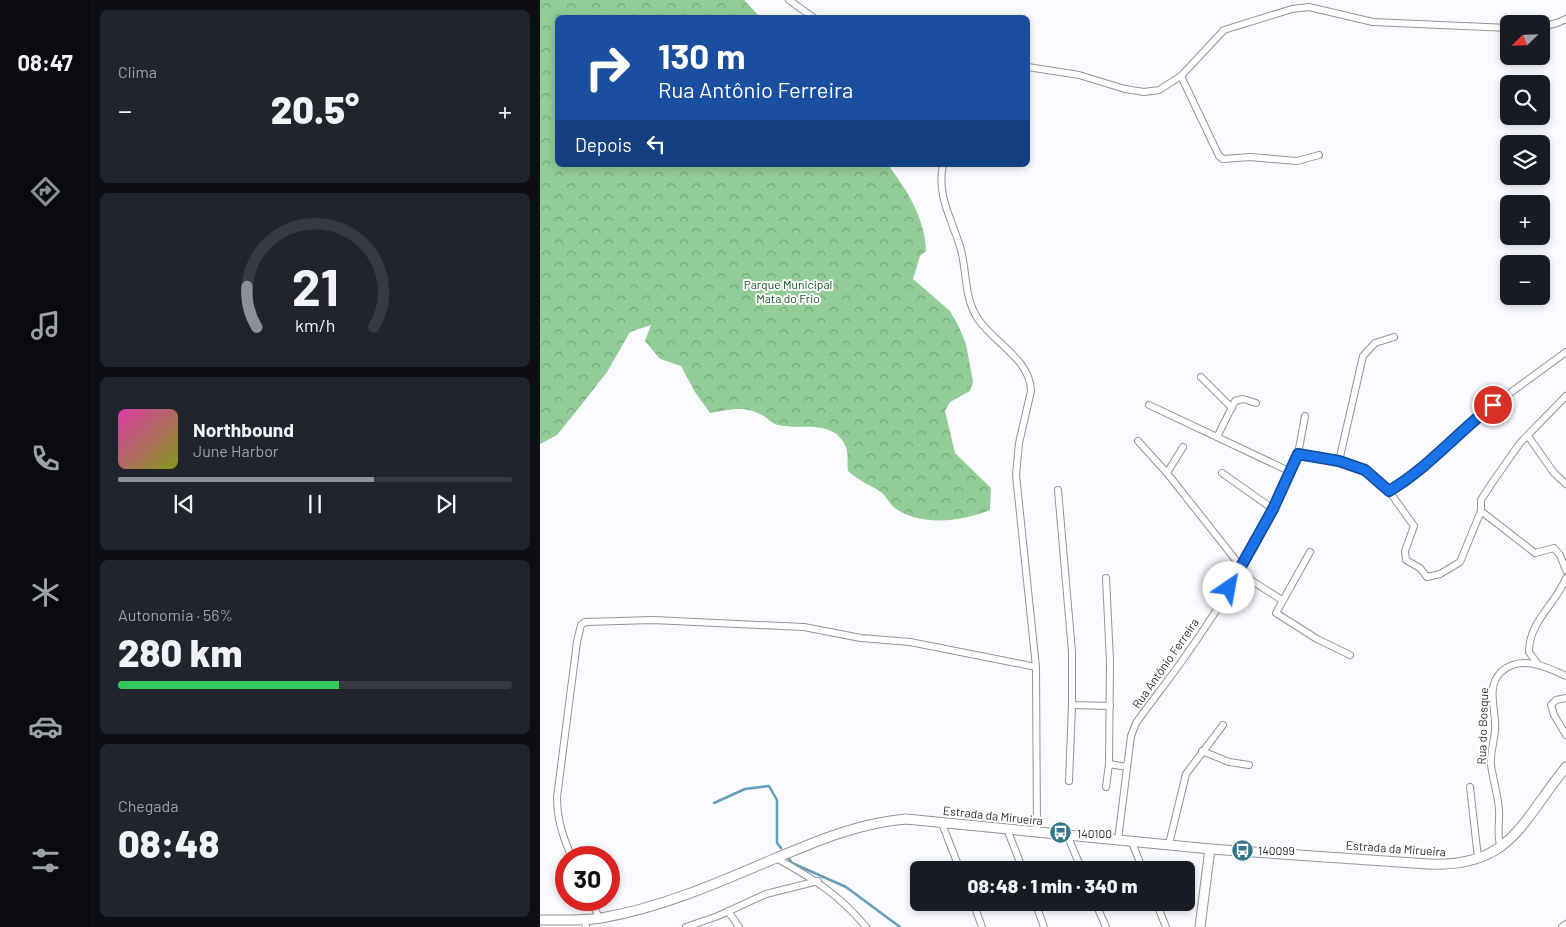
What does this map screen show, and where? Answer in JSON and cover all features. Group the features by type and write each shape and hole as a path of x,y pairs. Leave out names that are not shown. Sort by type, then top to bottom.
{"main road":[{"name":"Estrada da Mirueira","path":"540,920 585,923 651,905 776,858 829,835 867,824 906,819 1210,849 1436,864 1478,858 1502,848 1524,825 1566,767"},
{"path":"1200,927 1210,849"}],"street":[{"path":"789,0 810,15"},
{"path":"1030,68 1079,75 1108,85 1144,92 1159,90 1182,76 1224,30 1292,9 1309,7 1373,22 1500,28"},
{"path":"1550,25 1557,24 1566,18"},
{"path":"1182,76 1219,156 1223,160 1250,157 1297,161 1319,154"},
{"path":"943,167 942,190 946,210 961,250 966,286 972,308 992,336 1021,363 1031,384 1027,412 1019,443 1016,475 1036,667 1037,832"},
{"path":"1339,461 1363,356 1375,343 1394,337"},
{"path":"1389,491 1418,472 1480,415 1566,352"},
{"path":"1201,377 1232,408"},
{"path":"1298,454 1339,461 1365,470 1389,491 1414,526 1404,557 1420,568 1427,577 1446,571 1460,562 1481,510 1481,500 1520,443 1566,396"},
{"path":"1217,437 1238,399 1256,403"},
{"path":"1149,405 1291,472"},
{"name":"Rua Antônio Ferreira","path":"1118,840 1130,736 1136,722 1194,644 1240,570 1291,472 1298,454 1304,416"},
{"path":"1528,436 1554,473 1566,484"},
{"path":"1138,441 1167,473 1240,570 1282,600"},
{"path":"1167,473 1183,448"},
{"path":"1222,473 1273,509"},
{"path":"1058,490 1072,652 1069,781"},
{"path":"1481,510 1535,553 1554,548 1564,560 1566,570"},
{"path":"1310,552 1276,614 1317,639 1350,655"},
{"path":"1106,578 1110,706 1109,764 1106,787"},
{"path":"1566,578 1542,614 1531,638 1529,652 1537,663 1566,676"},
{"path":"567,846 557,815 558,797 577,642 581,625 585,622 653,620 804,627 861,638 910,642 1036,667"},
{"name":"Rua do Bosque","path":"1502,848 1498,840 1499,811 1491,757 1495,729 1492,703 1493,686 1507,668 1537,663"},
{"path":"1566,698 1556,700 1551,705 1554,715 1566,735"},
{"path":"1072,705 1110,706"},
{"path":"1169,844 1186,774 1223,725"},
{"path":"1202,751 1229,762 1249,765"},
{"path":"1109,764 1127,767"},
{"path":"1470,787 1478,858"},
{"path":"941,821 957,861"},
{"path":"1007,830 1019,861"},
{"path":"1067,835 1078,861"},
{"path":"1132,840 1140,861"},
{"path":"776,858 818,881 845,904 866,927"},
{"path":"686,927 704,924 766,894 818,881"},
{"path":"596,911 599,918"},
{"path":"728,911 740,927"},
{"path":"976,911 982,927"},
{"path":"1038,911 1044,927"},
{"path":"1100,911 1106,927"},
{"path":"1160,911 1166,927"},
{"path":"1562,927 1566,924"}],"green space":[{"name":"Parque Municipal Mata do Frio","path":"540,0 744,0 758,15 555,15 555,167 889,167 914,205 925,239 926,251 920,256 913,279 950,311 966,344 973,382 970,391 950,402 945,411 955,453 991,488 990,510 967,517 943,520 930,520 907,515 896,509 881,492 848,471 846,448 839,436 831,431 822,428 775,424 764,416 742,409 710,413 695,392 681,366 660,359 645,341 651,325 630,332 607,372 582,404 557,435 540,444"}],"waterway":[{"path":"714,803 745,789 769,786 777,800 777,843 781,848"},
{"path":"789,859 792,863 846,887 900,927"}],"place":[{"name":"140100","path":"1061,833"},
{"name":"140099","path":"1242,850"}],"route":[{"path":"1229,588 1242,568 1273,509 1298,454 1339,461 1365,470 1373,479 1389,491 1418,472 1454,437 1493,405"}]}
